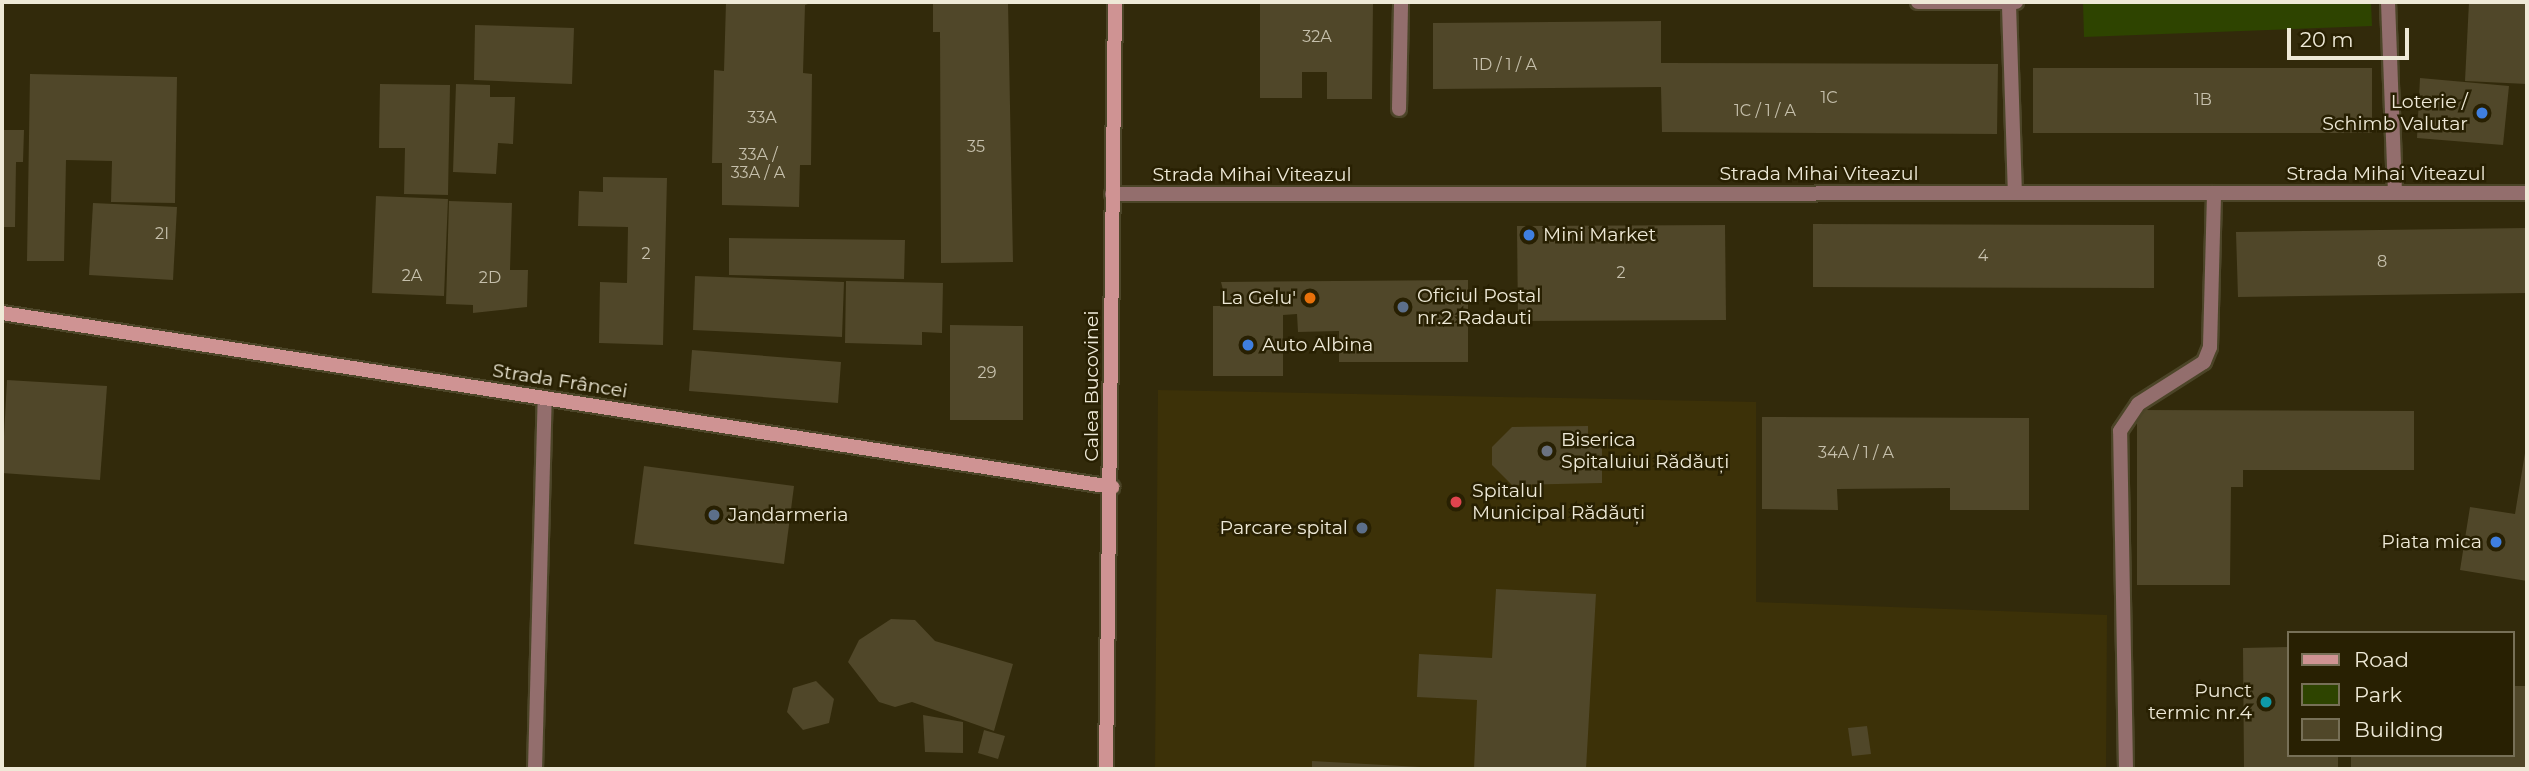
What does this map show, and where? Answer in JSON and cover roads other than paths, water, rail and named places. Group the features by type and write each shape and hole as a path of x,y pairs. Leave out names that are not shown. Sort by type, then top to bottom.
{"street":[{"name":"Calea Bucovinei","path":"1106,769 1112,487 1115,2"},
{"path":"1399,109 1401,2"},
{"path":"1917,2 2012,4 2015,193"},
{"path":"2388,2 2395,193"},
{"path":"2126,769 2120,431 2138,404 2194,373 2207,355 2214,193"},
{"name":"Strada Mihai Viteazul","path":"1112,194 2527,193"},
{"name":"Strada Frâncei","path":"2,313 1112,487"},
{"path":"536,769 545,398"}],"place":[{"name":"Loterie / Schimb Valutar","path":"2482,113"},
{"name":"Mini Market","path":"1529,235"},
{"name":"La Gelu'","path":"1310,298"},
{"name":"Oficiul Postal nr.2 Radauti","path":"1403,307"},
{"name":"Auto Albina","path":"1248,345"},
{"name":"Biserica Spitaluiui Rădăuți","path":"1547,451"},
{"name":"Spitalul Municipal Rădăuți","path":"1456,502"},
{"name":"Jandarmeria","path":"714,515"},
{"name":"Parcare spital","path":"1362,528"},
{"name":"Piata mica","path":"2496,542"},
{"name":"Punct termic nr.4","path":"2266,702"}]}
